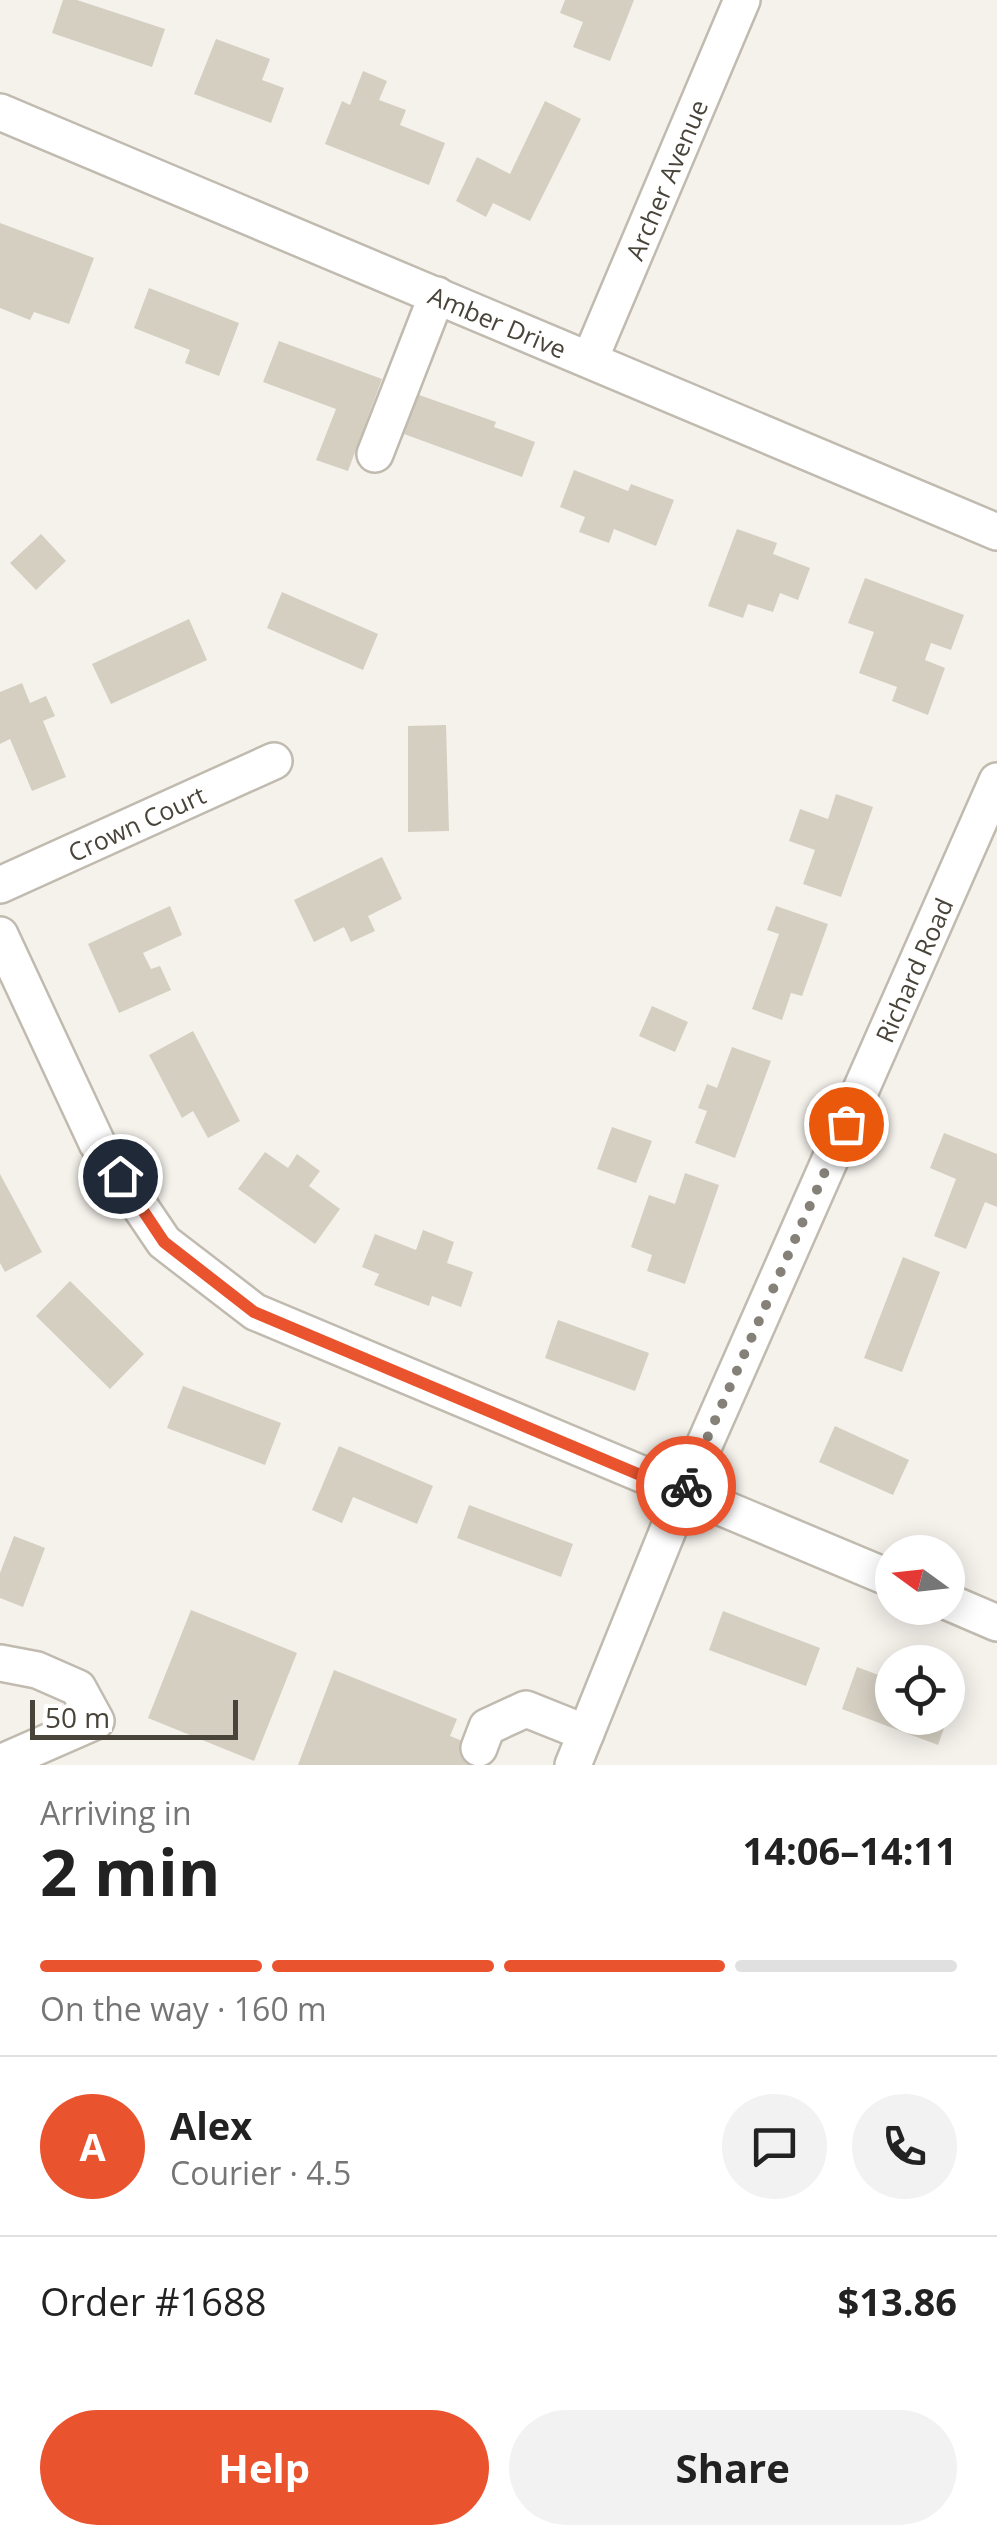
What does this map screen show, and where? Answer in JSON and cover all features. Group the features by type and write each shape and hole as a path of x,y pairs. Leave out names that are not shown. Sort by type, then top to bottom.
{"street":[{"name":"Archer Avenue","path":"590,359 742,0"},
{"name":"Amber Drive","path":"0,112 997,532"},
{"path":"374,454 437,295"},
{"name":"Crown Court","path":"0,885 274,761"},
{"name":"Richard Road","path":"580,1749 683,1493 997,782"},
{"path":"0,935 97,1143 164,1242 254,1312 875,1573"},
{"path":"965,1609 997,1622"},
{"path":"0,1663 37,1670 78,1688 96,1721 0,1763"},
{"path":"479,1748 487,1727 526,1709 580,1749"}],"building":[{"path":"63,0 77,0 165,29 152,67 52,33"},
{"path":"565,0 634,0 610,61 573,47 583,22 560,13"},
{"path":"216,39 270,59 262,80 284,88 271,123 194,94"},
{"path":"363,71 387,81 379,100 406,110 400,125 445,143 429,185 325,144 342,101 350,105"},
{"path":"545,101 581,119 530,221 493,203 486,217 456,201 477,157 510,174"},
{"path":"0,223 94,258 69,324 34,312 30,320 0,308"},
{"path":"149,288 239,323 219,376 185,363 190,350 134,328"},
{"path":"279,341 382,379 348,471 316,460 336,409 263,382"},
{"path":"419,395 496,422 494,427 535,442 522,477 404,434"},
{"path":"574,470 628,491 631,484 674,500 656,546 614,529 609,543 579,532 585,517 560,507"},
{"path":"737,529 777,543 773,554 810,568 798,600 780,593 773,612 748,604 743,618 708,606"},
{"path":"41,534 66,561 36,590 10,563"},
{"path":"865,578 964,615 951,650 931,643 925,660 945,668 928,715 892,701 897,687 859,673 874,632 848,623"},
{"path":"282,592 378,634 363,670 267,628"},
{"path":"189,619 207,660 111,704 92,664"},
{"path":"22,683 30,703 46,696 55,716 43,721 66,777 32,791 10,739 0,744 0,692"},
{"path":"446,725 449,831 408,832 408,726"},
{"path":"836,794 873,807 841,897 803,884 815,850 789,841 800,809 828,819"},
{"path":"382,857 402,899 368,916 375,931 351,942 344,927 314,942 294,900"},
{"path":"170,906 182,935 143,953 151,969 160,966 171,990 119,1013 88,944"},
{"path":"776,906 828,924 802,996 791,993 782,1020 752,1009 779,934 767,930"},
{"path":"652,1006 688,1022 675,1052 639,1036"},
{"path":"193,1031 240,1121 208,1138 193,1111 182,1118 149,1055"},
{"path":"732,1047 771,1061 735,1158 695,1143 707,1111 698,1108 707,1084 717,1088"},
{"path":"612,1127 652,1141 636,1183 597,1169"},
{"path":"944,1133 997,1154 997,1207 985,1202 966,1249 934,1236 956,1179 930,1168"},
{"path":"265,1152 288,1168 297,1154 320,1171 309,1186 340,1209 315,1244 238,1189"},
{"path":"685,1173 719,1185 685,1284 647,1271 652,1255 631,1247 649,1195 675,1204"},
{"path":"0,1174 42,1252 5,1272 0,1263"},
{"path":"423,1230 454,1242 447,1263 473,1272 461,1307 432,1296 429,1306 374,1285 379,1274 362,1267 375,1234 416,1250"},
{"path":"903,1257 940,1272 902,1372 864,1358"},
{"path":"70,1281 144,1354 110,1389 36,1316"},
{"path":"558,1320 649,1353 635,1391 545,1358"},
{"path":"183,1386 281,1423 265,1465 167,1428"},
{"path":"835,1426 909,1460 893,1495 819,1462"},
{"path":"339,1446 433,1486 417,1524 353,1497 342,1523 312,1510"},
{"path":"469,1505 573,1544 561,1577 457,1538"},
{"path":"14,1536 45,1548 23,1607 0,1598 0,1573"},
{"path":"191,1610 297,1653 254,1761 148,1718"},
{"path":"723,1611 820,1648 806,1686 709,1650"},
{"path":"857,1667 875,1674 875,1721 842,1709"},
{"path":"334,1670 457,1719 450,1736 487,1751 482,1765 298,1765"},
{"path":"911,1735 942,1735 938,1745"}],"way so far":[{"path":"686,1486 846,1124"}],"route":[{"path":"120,1176 164,1242 254,1312 683,1493 686,1486"}]}
